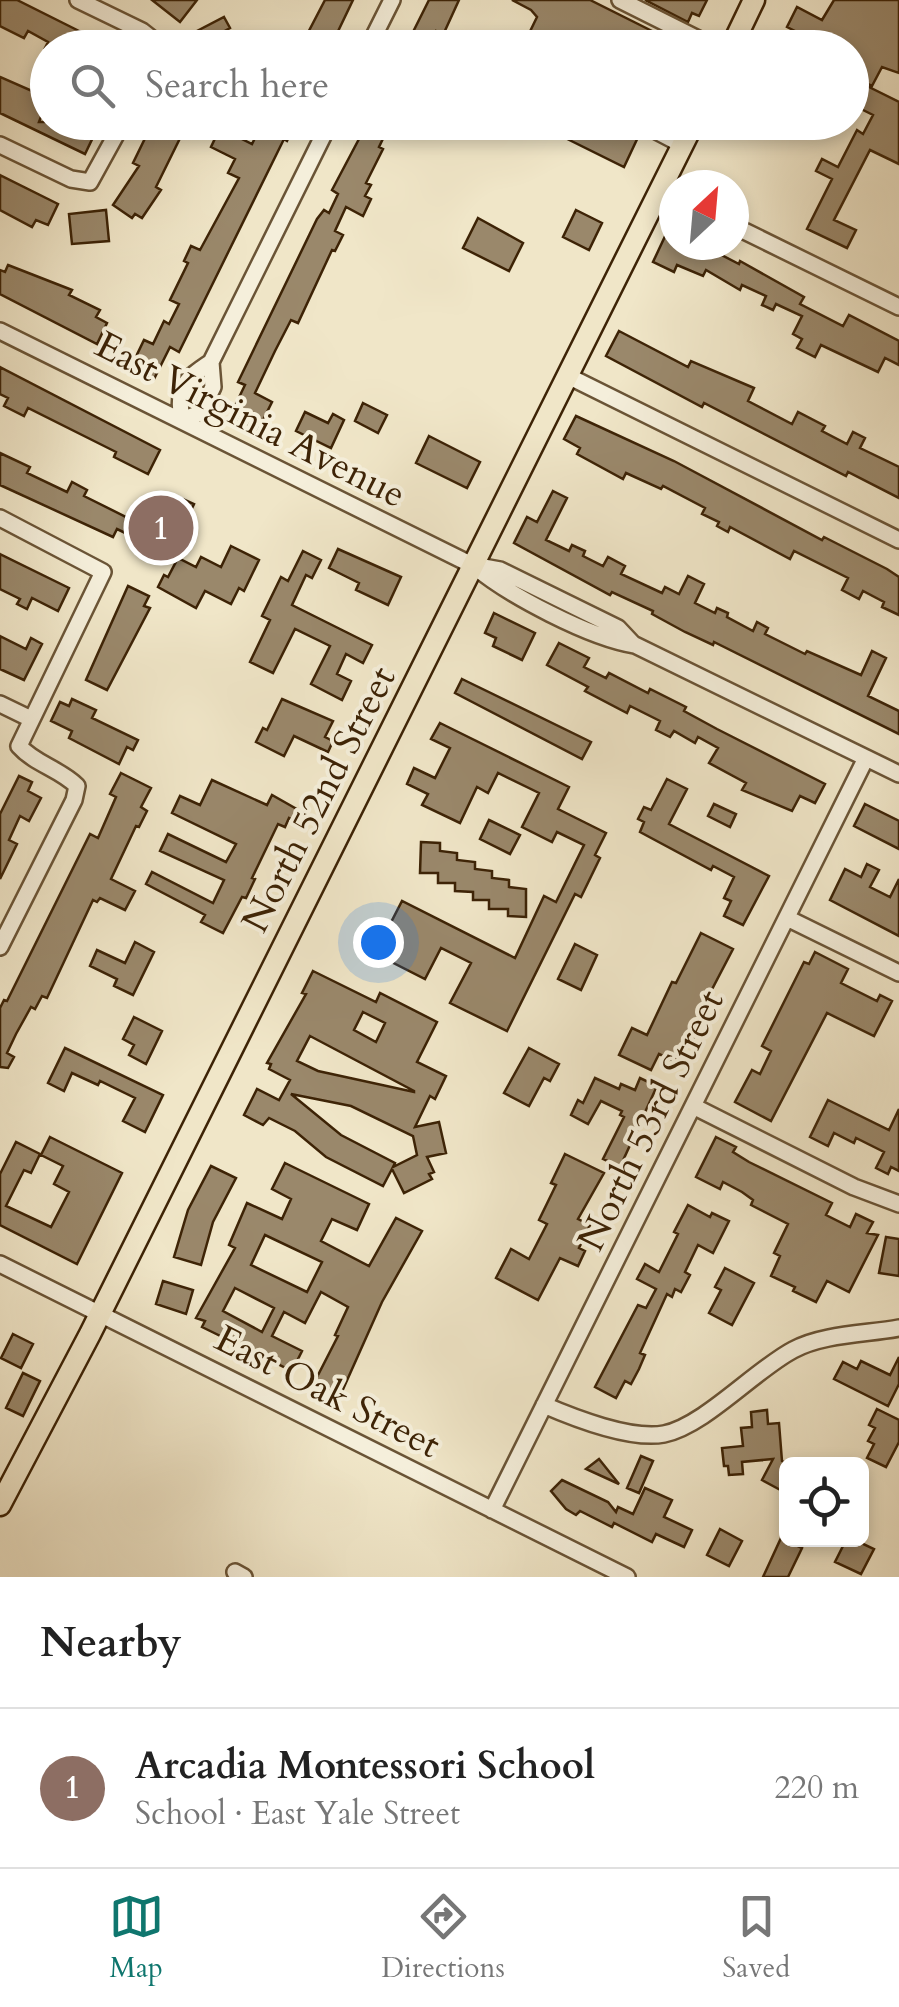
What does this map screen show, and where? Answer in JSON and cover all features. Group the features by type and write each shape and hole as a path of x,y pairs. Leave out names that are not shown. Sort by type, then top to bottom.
{"main road":[{"path":"740,30 754,0"},
{"name":"North 52nd Street","path":"676,170 686,140"},
{"name":"North 52nd Street","path":"0,1505 568,376 659,209"}],"street":[{"path":"78,0 130,30"},
{"path":"377,30 392,0"},
{"path":"620,0 680,30"},
{"path":"0,144 71,178 90,182 113,140"},
{"path":"211,362 190,376 178,399 182,420 200,413 212,387 211,362 321,140"},
{"path":"674,140 684,145"},
{"path":"749,233 899,307"},
{"name":"East Virginia Avenue","path":"0,330 474,566 500,570 618,628 634,645 899,774"},
{"path":"568,376 899,540"},
{"path":"0,518 103,572 19,746 28,756 67,776 77,786 74,800 0,947"},
{"path":"0,704 31,719"},
{"name":"North 53rd Street","path":"492,1510 866,758"},
{"path":"787,918 899,973"},
{"path":"693,1106 854,1187 899,1204"},
{"name":"East Oak Street","path":"0,1264 627,1577"},
{"path":"544,1405 620,1429 664,1434 701,1415 796,1348 899,1328"}],"building":[{"path":"0,0 17,0 77,30 30,30 24,38 0,26"},
{"path":"152,0 197,0 180,22"},
{"path":"325,0 353,0 339,30 309,30"},
{"path":"429,0 459,0 445,30 414,30"},
{"path":"512,0 590,0 650,30 531,30 537,17"},
{"path":"645,0 707,0 699,16 692,13 688,22"},
{"path":"834,0 899,0 899,73 882,67 872,86 869,85 869,30 787,27 797,7 822,20"},
{"path":"224,17 230,28 226,30 199,30"},
{"path":"0,77 30,90 30,127 0,113"},
{"path":"869,87 899,102 899,164 870,150 834,220 856,230 847,248 807,229 832,179 816,171 822,159 838,167 852,140 869,140 873,115 869,113"},
{"path":"56,140 92,140 85,154"},
{"path":"144,140 179,140 156,187 161,190 142,218 135,214 132,218 113,205 139,166 133,163"},
{"path":"214,140 244,140 252,144 254,140 284,140 179,352 170,347 154,379 131,367 144,340 153,344 164,321 169,324 179,304 170,300 188,263 184,261 191,246 200,250 239,178 228,173 235,159 211,147"},
{"path":"358,140 382,140 379,147 383,149 366,183 371,185 365,196 371,199 363,216 346,207 335,231 343,235 298,323 291,320 255,393 272,402 258,430 230,416 245,385 238,382 317,219 324,210 329,213 338,194 332,190"},
{"path":"569,140 637,140 624,167"},
{"path":"0,175 58,204 48,225 36,220 32,227 0,210"},
{"path":"106,210 109,241 72,244 69,214"},
{"path":"576,210 602,223 589,250 563,237"},
{"path":"478,218 523,243 509,271 463,248"},
{"path":"659,249 659,260 731,260 739,264 740,261 804,297 800,304 843,326 849,315 899,341 899,365 885,358 878,372 821,345 815,357 797,348 802,339 793,334 802,316 776,304 773,310 762,305 766,296 742,285 740,290 706,270 703,276 677,265 674,272 653,262"},
{"path":"8,265 72,290 69,295 100,310 96,317 107,323 97,344 0,294 0,270 5,272"},
{"path":"619,331 688,367 691,361 754,388 748,401 792,424 798,412 825,426 822,431 847,444 853,432 865,438 860,448 899,467 899,498 848,472 846,476 704,403 702,407 606,356"},
{"path":"0,367 160,450 148,474 114,457 116,452 28,408 24,416 4,406 8,398 0,394"},
{"path":"363,403 387,415 378,433 355,421"},
{"path":"305,412 328,423 333,414 344,420 331,448 296,431"},
{"path":"576,416 887,569 899,577 899,615 863,591 859,599 842,590 848,578 794,551 790,559 730,527 728,532 717,526 719,522 702,514 705,508 663,486 661,489 626,473 623,479 577,454 580,448 564,439"},
{"path":"429,436 480,462 467,488 416,463"},
{"path":"0,453 30,467 27,473 67,492 72,482 87,490 84,496 140,524 148,508 166,517 176,496 194,504 174,546 152,536 148,544 117,529 113,537 0,485"},
{"path":"553,491 567,498 546,540 569,551 572,545 603,566 608,557 625,566 621,574 662,593 665,587 679,594 688,576 704,584 695,603 715,613 717,608 728,613 727,617 753,631 757,622 768,628 765,634 861,675 872,651 886,658 868,696 899,711 899,734 714,642 713,645 685,632 652,614 653,611 612,592 610,595 514,543 527,517 537,522"},
{"path":"231,546 259,560 244,591 239,588 231,604 205,591 196,608 158,587 178,558 196,567 201,557 221,567"},
{"path":"338,549 401,577 388,605 356,590 359,583 329,568"},
{"path":"303,551 321,560 312,578 306,575 292,605 372,645 363,663 346,654 337,674 351,681 342,700 311,684 330,646 295,629 273,673 250,662 270,620 262,616 281,577 288,581"},
{"path":"0,554 69,588 58,611 32,598 27,609 17,604 20,599 0,589"},
{"path":"128,586 149,596 144,606 150,608 107,690 86,680"},
{"path":"494,613 535,633 522,660 493,646 496,638 485,633"},
{"path":"0,636 26,649 31,638 42,644 24,680 0,669"},
{"path":"559,643 589,658 584,667 606,678 609,673 648,693 650,689 717,729 825,784 815,803 800,796 792,811 742,790 746,783 709,763 718,748 698,737 695,743 674,731 670,737 656,730 660,721 630,706 627,713 547,665"},
{"path":"462,679 591,742 582,759 455,693"},
{"path":"72,699 96,710 92,718 138,740 133,750 127,747 119,764 69,738 72,731 51,721 60,702 69,706"},
{"path":"282,699 333,721 325,737 333,741 328,752 294,736 284,756 256,742 263,728 267,730"},
{"path":"440,723 569,787 558,809 606,833 595,855 600,858 581,897 575,894 507,1031 450,1003 471,963 441,948 425,979 368,950 380,929 386,932 402,901 515,958 544,896 556,902 584,845 557,832 552,842 522,827 539,793 498,773 488,793 477,787 460,823 422,805 428,794 407,784 414,768 435,778 450,748 431,739"},
{"path":"121,773 151,788 141,807 147,811 111,879 135,891 125,910 100,898 97,902 93,900 47,998 42,996 35,1009 31,1007 7,1053 14,1057 8,1068 0,1067 0,1008 7,1001 90,834 98,838 116,797 110,794"},
{"path":"19,776 32,782 28,791 41,798 29,821 20,816 9,840 17,844 0,879 0,814"},
{"path":"667,779 687,789 669,824 769,876 743,925 724,916 731,901 724,898 734,877 713,866 711,870 640,832 644,822 638,819 644,807 651,810"},
{"path":"212,780 267,805 272,795 309,816 305,826 289,818 285,827 278,824 246,898 242,897 223,933 201,922 205,915 146,884 152,872 213,903 224,880 160,851 168,834 226,862 236,844 172,813 180,796 200,805"},
{"path":"714,804 736,814 730,827 708,816"},
{"path":"865,804 899,821 899,849 854,826"},
{"path":"489,820 520,835 510,854 480,839"},
{"path":"421,842 440,843 440,851 457,853 457,860 475,862 475,869 492,871 492,878 509,880 509,887 526,889 526,917 508,916 508,909 489,909 489,900 473,900 473,892 455,891 455,883 438,883 438,873 420,873"},
{"path":"867,864 879,870 870,887 890,897 899,879 899,936 830,900 845,869 861,877"},
{"path":"701,933 733,949 696,1020 701,1022 694,1037 687,1034 674,1061 659,1054 651,1070 619,1055 632,1028 647,1035"},
{"path":"135,942 154,952 133,995 114,986 117,979 90,966 97,950 125,963"},
{"path":"575,944 597,955 581,990 558,979"},
{"path":"815,952 848,969 841,983 877,1001 880,995 892,1001 874,1036 827,1013 771,1121 735,1102 752,1070 760,1074 771,1051 762,1046 804,962 809,964"},
{"path":"313,971 376,1002 380,993 437,1022 417,1062 446,1076 435,1099 430,1096 415,1127 439,1122 446,1153 427,1157 434,1172 429,1174 432,1179 404,1193 392,1169 383,1186 326,1157 295,1131 269,1118 263,1125 244,1115 257,1089 279,1100 290,1080 269,1069 271,1064 267,1063 306,994 302,993","holes":["363,1012 385,1023 376,1042 354,1030","310,1036 414,1092 318,1071 297,1061","291,1094 351,1106 413,1136 417,1155 393,1167 395,1163 341,1135"]},
{"path":"134,1017 162,1031 146,1064 129,1055 134,1045 123,1039"},
{"path":"65,1048 163,1095 145,1132 123,1121 135,1098 72,1073 64,1091 48,1083"},
{"path":"529,1048 559,1064 550,1081 544,1078 529,1106 504,1093"},
{"path":"595,1078 619,1089 621,1084 635,1090 640,1078 657,1086 620,1167 603,1159 624,1117 620,1115 622,1111 601,1101 588,1124 571,1115 578,1100 583,1103"},
{"path":"828,1100 889,1130 899,1109 899,1171 891,1167 888,1174 876,1168 884,1152 856,1138 854,1143 834,1133 828,1146 810,1137"},
{"path":"50,1137 122,1173 77,1264 0,1225 0,1174 16,1142 40,1154 31,1173 24,1170 6,1206 51,1227 69,1192 54,1184 63,1166 41,1155"},
{"path":"716,1137 736,1147 733,1152 749,1162 832,1203 826,1215 850,1227 856,1214 873,1222 867,1233 878,1235 849,1292 827,1281 816,1302 771,1276 780,1256 774,1253 788,1224 751,1205 753,1200 723,1182 720,1189 696,1177"},
{"path":"565,1154 604,1173 578,1219 590,1225 579,1248 585,1251 578,1266 560,1258 538,1300 496,1278 511,1249 529,1259 547,1224 539,1220"},
{"path":"285,1163 369,1204 357,1230 332,1219 321,1241 369,1266 396,1218 422,1231 382,1302 340,1396 314,1383 348,1307 321,1292 305,1323 284,1312 272,1336 302,1351 292,1371 202,1327 205,1321 196,1318 235,1248 229,1245 247,1203 282,1219 291,1199 272,1189","holes":["265,1235 322,1262 307,1292 251,1265","235,1288 274,1308 262,1332 223,1311"]},
{"path":"211,1166 236,1178 213,1222 201,1265 174,1257 188,1210"},
{"path":"688,1205 710,1217 712,1213 729,1221 713,1253 698,1245 685,1272 690,1275 681,1292 675,1289 672,1297 667,1294 640,1353 645,1355 639,1369 631,1384 625,1381 616,1398 595,1387 638,1305 646,1308 656,1289 637,1279 645,1264 659,1272"},
{"path":"886,1237 899,1239 899,1276 879,1273"},
{"path":"725,1268 754,1283 732,1325 709,1313 721,1290 715,1287"},
{"path":"163,1281 193,1290 186,1314 156,1304"},
{"path":"13,1334 33,1344 21,1368 1,1358"},
{"path":"899,1357 899,1384 888,1406 834,1379 843,1362 857,1369 861,1361 890,1375"},
{"path":"23,1373 40,1381 23,1416 6,1408"},
{"path":"877,1409 899,1420 899,1442 886,1467 868,1457 874,1444 868,1441 875,1428 869,1425"},
{"path":"767,1410 768,1424 779,1423 779,1489 762,1480 773,1459 742,1462 743,1474 729,1475 728,1466 724,1466 722,1448 743,1446 741,1428 752,1427 751,1412"},
{"path":"641,1456 653,1461 639,1493 627,1488"},
{"path":"599,1459 619,1484 586,1469"},
{"path":"562,1480 608,1502 616,1512 618,1507 633,1514 645,1488 672,1500 664,1517 692,1530 684,1547 656,1534 652,1542 580,1511 576,1515 551,1491"},
{"path":"720,1529 742,1541 729,1566 707,1555"},
{"path":"779,1542 779,1547 802,1548 788,1577 763,1577"},
{"path":"842,1547 874,1549 861,1574 835,1562"}],"place":[{"name":"Arcadia Montessori School","path":"161,528"}]}
